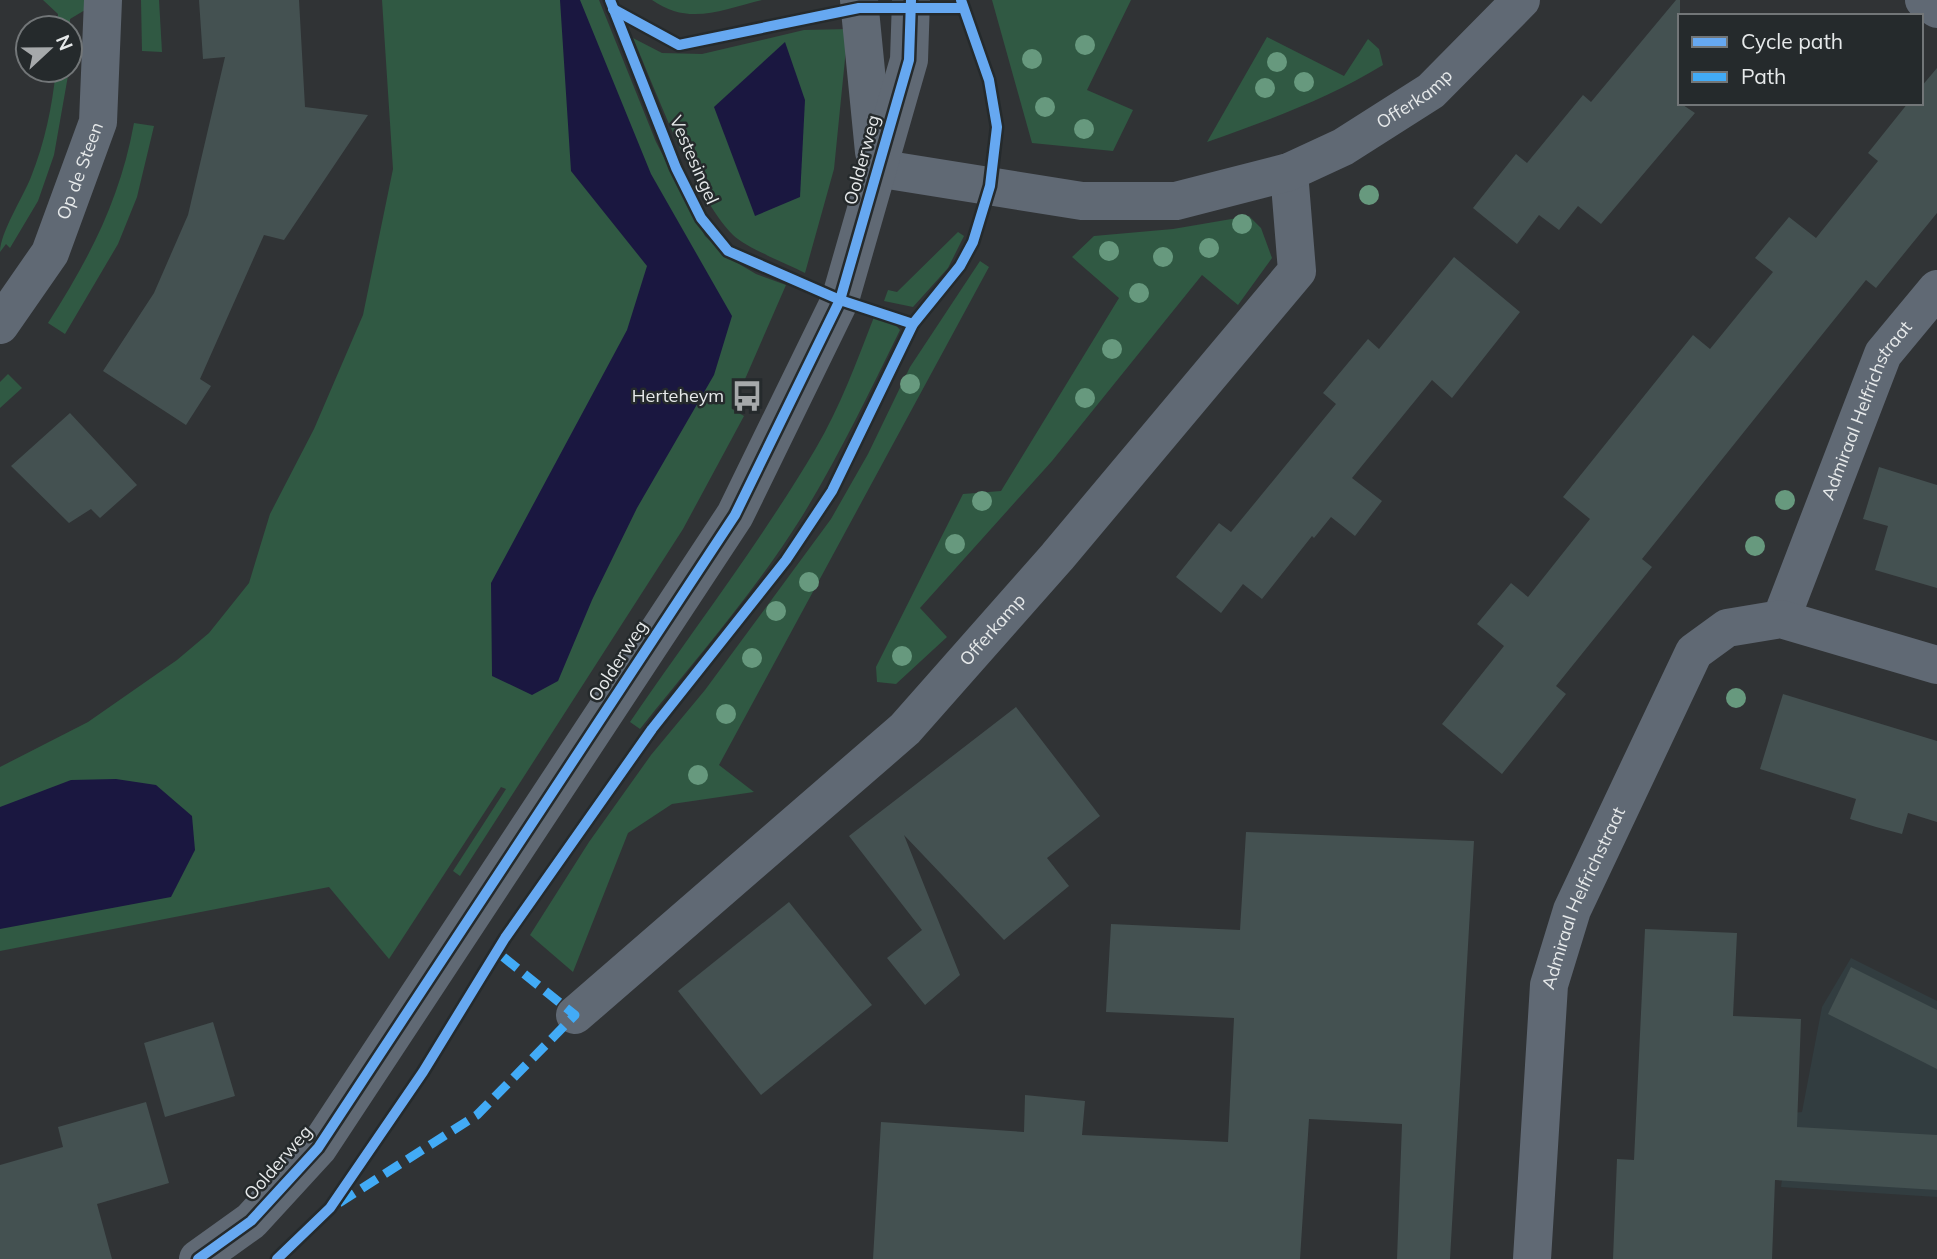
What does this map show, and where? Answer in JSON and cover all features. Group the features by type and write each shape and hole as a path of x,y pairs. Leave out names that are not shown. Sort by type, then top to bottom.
{"street":[{"name":"Op de Steen","path":"0,325 50,253 98,122 103,0"},
{"name":"Oolderweg","path":"859,0 876,168"},
{"name":"Oolderweg","path":"198,1259 251,1221 318,1148 735,516 840,300 909,60 911,0"},
{"name":"Offerkamp","path":"876,168 1082,201 1177,201 1289,172 1343,147 1431,91 1521,0"},
{"path":"1924,0 1937,9"},
{"name":"Offerkamp","path":"575,1015 905,729 1066,547 1297,271 1289,172"},
{"name":"Admiraal Helfrichstraat","path":"1781,619 1882,354 1937,289"},
{"name":"Admiraal Helfrichstraat","path":"1532,1259 1549,985 1573,910 1694,652 1727,628 1781,619 1937,665"}],"shaded area":[{"path":"560,0 580,0 651,174 732,316 714,375 637,508 592,600 558,681 532,695 492,676 491,583 627,330 647,266 571,171"},
{"path":"785,42 805,100 800,197 755,216 714,107"},
{"path":"116,779 156,785 192,816 195,850 171,897 0,929 0,807 71,780"},
{"path":"1851,958 1937,1001 1937,1197 1781,1187 1791,1113 1802,1112 1822,1007"}],"green space":[{"path":"43,0 84,0 85,10 78,14 58,14"},
{"path":"141,0 159,0 162,52 142,51"},
{"path":"382,0 599,0 656,142 705,236 729,258 756,274 786,285 732,409 744,416 683,529 460,876 453,871 506,789 501,787 389,959 329,887 0,951 0,767 88,722 177,660 209,633 249,583 270,514 314,429 363,315 393,169"},
{"path":"652,0 762,0 719,11 692,14 666,8"},
{"path":"992,0 1131,0 1087,90 1133,110 1113,151 1032,143"},
{"path":"848,29 834,169 805,273 757,251 733,235 718,217 690,169 633,38 662,53 702,54 804,30"},
{"path":"1267,37 1344,76 1368,39 1379,49 1383,65 1319,99 1207,142"},
{"path":"54,84 67,84 54,155 38,201 10,248 6,244 0,252 12,215 31,177 50,111"},
{"path":"134,123 154,126 137,197 118,244 65,334 48,323 102,227 121,177"},
{"path":"1249,216 1261,228 1272,258 1238,305 1202,275 1052,461 920,608 947,637 896,684 877,682 876,667 963,494 1001,491 1119,298 1072,257 1094,236 1173,229"},
{"path":"958,232 964,236 948,268 913,307 884,301 888,290 897,292"},
{"path":"980,261 989,267 719,765 754,792 672,804 628,833 573,972 530,935 589,842 651,755 705,690 831,519 868,454 910,367"},
{"path":"874,317 893,322 900,330 815,495 744,600 640,729 630,722 749,552 816,448 855,367"},
{"path":"8,374 22,388 0,408 0,382"}],"building":[{"path":"199,0 299,0 305,107 368,115 284,240 264,235 200,379 211,386 186,425 103,371 154,293 188,215 225,57 203,59"},
{"path":"1676,0 1680,0 1678,105 1683,105 1695,113 1601,224 1578,206 1559,230 1539,215 1517,244 1473,208 1516,154 1527,163 1583,95 1591,102"},
{"path":"1937,68 1937,213 1876,288 1866,280 1642,559 1652,567 1556,686 1566,694 1502,774 1442,724 1504,646 1477,624 1511,583 1528,597 1590,519 1563,497 1693,335 1710,349 1773,272 1755,258 1789,217 1816,238 1878,161 1868,153 1906,105 1923,105 1923,85"},
{"path":"1454,257 1520,312 1452,398 1432,380 1352,478 1382,501 1355,536 1331,517 1314,538 1312,536 1262,599 1243,584 1221,613 1176,577 1219,523 1231,532 1336,404 1323,393 1368,339 1379,349"},
{"path":"70,413 137,485 100,518 91,509 69,523 11,466"},
{"path":"1879,467 1937,485 1937,588 1875,570 1888,526 1863,519"},
{"path":"1783,694 1937,741 1937,822 1908,813 1902,834 1876,827 1850,819 1856,799 1760,769"},
{"path":"1016,707 1100,816 1047,858 1069,886 1004,940 904,835 960,975 925,1005 887,958 922,930 849,836"},
{"path":"1246,832 1474,841 1450,1259 1397,1259 1402,1124 1309,1119 1300,1259 873,1259 881,1122 1024,1132 1025,1095 1085,1101 1082,1135 1228,1142 1234,1018 1106,1012 1111,924 1240,930"},
{"path":"789,902 872,1005 761,1095 678,991"},
{"path":"1645,929 1737,933 1733,1016 1801,1019 1797,1127 1937,1135 1937,1190 1775,1180 1772,1259 1613,1259 1617,1159 1634,1160"},
{"path":"1851,967 1937,1010 1937,1069 1828,1014"},
{"path":"213,1022 235,1096 165,1117 144,1043"},
{"path":"146,1102 169,1183 97,1204 112,1259 0,1259 0,1165 63,1147 58,1127"}],"marked path":[{"path":"339,1203 477,1115 575,1015 496,951"}],"cycle path":[{"name":"Vestesingel","path":"610,0 676,168 701,218 728,251 840,300 913,324"},
{"path":"198,1259 251,1221 318,1148 735,515 840,300 909,60 911,0"},
{"path":"277,1259 330,1208 423,1072 505,938 652,729 786,560 832,491 913,324 960,266 973,242 990,186 997,127 989,80 961,0"},
{"path":"613,9 679,45 859,8 962,8"}],"place":[{"name":"Herteheym","path":"747,396"}]}
